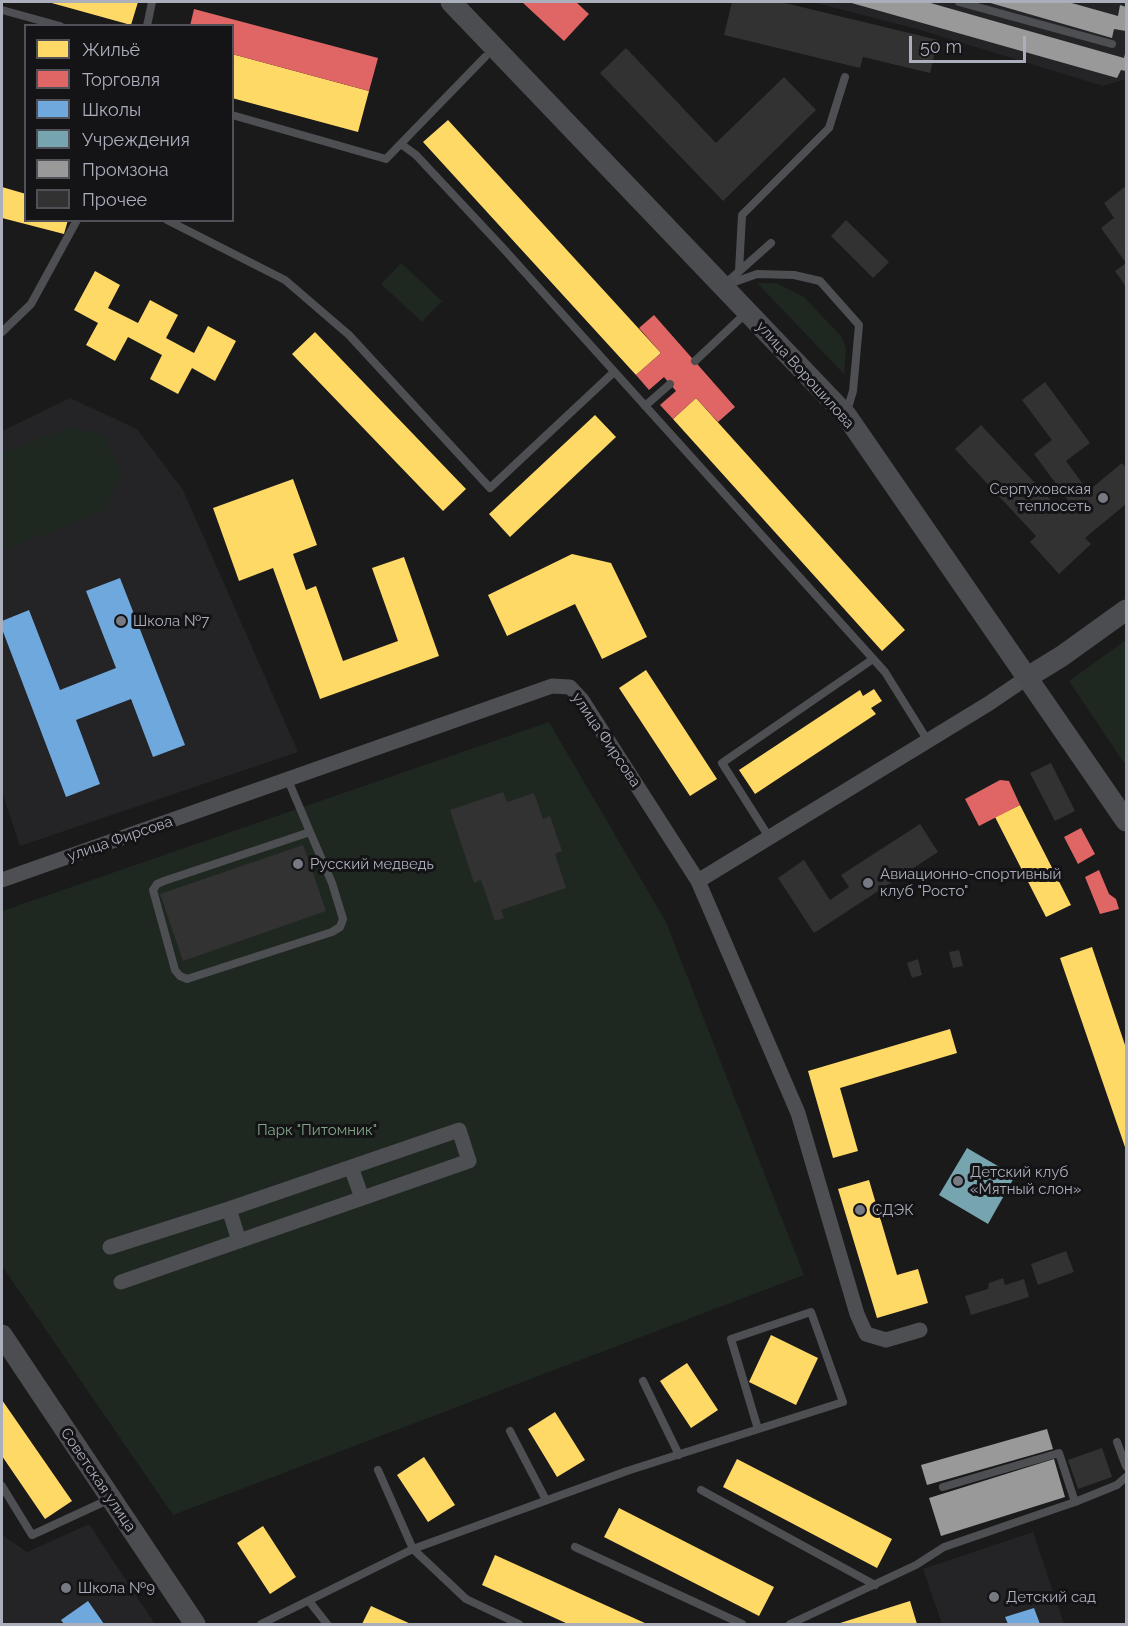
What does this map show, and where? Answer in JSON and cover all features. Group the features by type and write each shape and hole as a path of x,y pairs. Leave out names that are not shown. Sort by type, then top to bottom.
{"main road":[{"name":"улица Ворошилова","path":"451,2 846,415 1126,821"},
{"path":"1028,677 1062,656 1126,610"},
{"name":"Советская улица","path":"2,1335 195,1624"}],"street":[{"path":"920,1330 886,1340 866,1334 857,1314 798,1113 699,881 988,704 1028,677"},
{"name":"улица Фирсова","path":"2,880 552,686 570,687 582,700 699,881"},
{"path":"110,1247 459,1130 469,1161 121,1282"},
{"path":"351,1167 362,1198"},
{"path":"229,1209 239,1241"}],"lane":[{"path":"147,24 152,2"},
{"path":"959,2 1112,44"},
{"path":"2,10 53,24"},
{"path":"234,116 386,159 485,57"},
{"path":"739,271 742,215 829,128 845,77"},
{"path":"401,144 416,155 502,247 885,672 928,741"},
{"path":"2,332 31,304 76,222"},
{"path":"170,222 285,280 349,335 490,488 614,372"},
{"path":"722,286 771,243"},
{"path":"722,286 757,274 794,275 820,281 859,324 853,391 846,415"},
{"path":"695,361 748,312"},
{"path":"645,406 670,384"},
{"path":"769,837 722,763 873,659"},
{"path":"288,780 310,832 332,884 343,919 340,927 332,932 187,979 180,976 175,970 153,890 157,884 310,832"},
{"path":"261,1624 413,1549 546,1500 843,1402 811,1312 730,1339 758,1429"},
{"path":"643,1381 679,1455"},
{"path":"510,1431 546,1500"},
{"path":"1117,1442 1126,1466"},
{"path":"943,1487 1059,1453 1075,1502"},
{"path":"378,1470 413,1549 466,1599 519,1624"},
{"path":"790,1624 916,1565 944,1546 1075,1502 1116,1485 1126,1477"},
{"path":"2,1487 32,1534 111,1499"},
{"path":"701,1490 874,1585"},
{"path":"576,1547 742,1624"},
{"path":"309,1600 327,1624"}],"shaded area":[{"path":"812,2 1126,2 1126,79 1103,86 917,29"},
{"name":"Школа №7","path":"70,398 137,429 183,490 298,752 20,846 2,792 2,431"},
{"name":"Школа №9","path":"89,1524 155,1624 2,1624 2,1535 27,1552"},
{"name":"Детский сад","path":"1033,1532 1064,1624 942,1624 923,1569"}],"green space":[{"path":"401,263 442,301 422,322 381,284"},
{"path":"757,283 776,283 804,297 841,336 846,348 844,374"},
{"path":"70,427 104,435 122,476 104,511 2,551 2,453"},
{"path":"1126,640 1126,766 1069,681"},
{"name":"Парк \"Питомник\"","path":"549,722 666,922 804,1275 173,1515 2,1266 2,911"}],"building: Жильё":[{"path":"48,2 138,2 131,24"},
{"path":"234,55 369,91 358,132 234,99"},
{"path":"448,120 661,353 636,375 423,142"},
{"path":"2,187 24,193 24,222 67,222 64,234 2,218"},
{"path":"95,271 120,285 108,308 138,323 150,300 178,315 166,338 194,353 208,326 236,341 215,381 192,368 178,394 150,379 162,355 128,337 115,361 86,345 98,323 74,310"},
{"path":"315,332 466,489 443,511 292,354"},
{"path":"696,398 905,630 882,651 673,419"},
{"path":"595,415 616,437 510,537 489,514"},
{"path":"293,479 317,545 293,554 306,590 316,586 343,661 398,641 372,568 404,557 439,656 320,699 273,568 239,581 213,508"},
{"path":"572,554 611,563 647,637 602,659 575,604 507,636 488,595"},
{"path":"646,670 717,779 690,796 619,688"},
{"path":"874,689 882,701 871,708 876,714 755,794 739,770 860,690 863,696"},
{"path":"1020,805 1071,905 1046,917 995,817"},
{"path":"1092,947 1126,1048 1126,1150 1060,958"},
{"path":"950,1029 957,1053 840,1088 858,1151 833,1158 808,1071"},
{"path":"869,1180 897,1275 918,1269 928,1303 877,1318 838,1189"},
{"path":"771,1335 818,1358 796,1405 749,1382"},
{"path":"687,1363 718,1410 691,1428 660,1381"},
{"path":"2,1400 72,1501 45,1519 2,1456"},
{"path":"555,1412 585,1460 557,1477 528,1429"},
{"path":"424,1457 455,1505 428,1522 397,1475"},
{"path":"737,1459 892,1539 877,1568 723,1487"},
{"path":"619,1508 774,1587 759,1616 604,1537"},
{"path":"263,1526 296,1577 270,1594 237,1543"},
{"path":"495,1555 647,1624 568,1624 482,1585"},
{"path":"910,1601 917,1624 837,1624"},
{"path":"371,1606 411,1624 362,1624"}],"building: Торговля":[{"path":"522,2 576,2 589,14 564,41"},
{"path":"194,9 378,58 369,91 234,55 234,24 190,24"},
{"path":"654,315 735,407 718,422 696,398 673,419 660,405 676,391 664,377 649,390 636,375 661,353 639,328"},
{"path":"1000,780 1009,781 1020,805 979,826 965,799"},
{"path":"1081,828 1095,854 1078,864 1064,837"},
{"path":"1099,870 1109,894 1116,899 1119,909 1100,914 1085,877"}],"building: Школы":[{"path":"120,578 185,745 153,757 131,699 76,720 100,784 66,797 2,629 2,621 29,610 60,690 116,668 86,591"},
{"path":"88,1601 104,1624 64,1624 61,1620"},
{"path":"1034,1608 1040,1624 1008,1624 1005,1617"}],"building: Учреждения":[{"path":"967,1148 1015,1176 988,1224 939,1195"}],"building: Промзона":[{"path":"848,2 927,2 1124,58 1126,50 1126,71 1121,70 1117,78"},
{"path":"987,2 1068,2 1118,16 1120,5 1126,7 1126,31 1114,29 1112,38"},
{"path":"1047,1429 1053,1449 927,1485 921,1465"},
{"path":"1054,1459 1065,1497 941,1536 929,1498"}],"building: Прочее":[{"path":"732,2 781,2 938,40 930,73 863,57 860,68 724,35"},
{"path":"626,48 716,143 784,77 816,110 723,201 600,73"},
{"path":"1126,186 1126,263 1101,228 1114,218 1104,203"},
{"path":"846,220 889,262 873,278 831,236"},
{"path":"1126,263 1126,287 1115,271"},
{"path":"1045,382 1090,443 1066,461 1088,491 1122,463 1126,468 1126,504 1085,538 1091,544 1059,574 1030,542 1036,536 955,449 981,425 1062,512 1071,504 1034,454 1052,440 1022,400"},
{"path":"1051,763 1075,811 1055,821 1030,773"},
{"path":"503,792 507,802 534,793 543,819 550,816 562,851 555,854 566,888 501,910 504,918 495,921 481,880 474,883 450,810"},
{"name":"Авиационно-спортивный клуб \"Росто\"","path":"920,824 938,852 814,933 778,878 804,860 830,900 849,887 841,875"},
{"path":"303,845 326,911 183,961 160,894"},
{"path":"959,950 963,966 953,968 949,952"},
{"path":"918,959 922,975 912,978 907,963"},
{"path":"1066,1251 1074,1272 1038,1285 1031,1264"},
{"path":"1003,1278 1005,1285 1024,1279 1029,1297 971,1315 965,1296 988,1289 989,1283"},
{"path":"1102,1448 1112,1477 1078,1489 1068,1460"}],"place":[{"name":"Серпуховская теплосеть","path":"1103,498"},
{"name":"Школа №7","path":"121,621"},
{"name":"Русский медведь","path":"298,864"},
{"name":"Авиационно-спортивный клуб \"Росто\"","path":"868,883"},
{"name":"Детский клуб «Мятный слон»","path":"958,1181"},
{"name":"СДЭК","path":"860,1210"},
{"name":"Школа №9","path":"66,1588"},
{"name":"Детский сад","path":"994,1597"}]}
